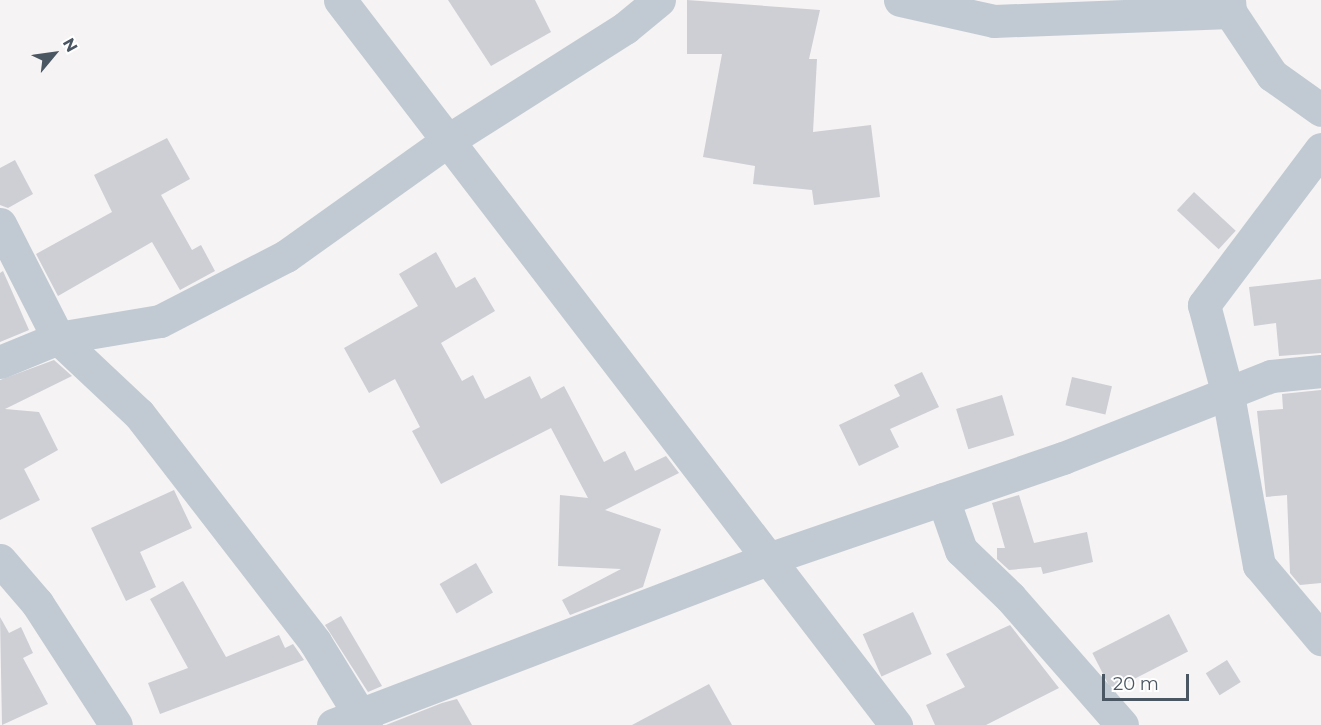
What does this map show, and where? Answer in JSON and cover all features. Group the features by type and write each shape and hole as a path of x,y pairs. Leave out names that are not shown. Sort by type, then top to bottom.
{"street":[{"path":"340,0 896,725"},
{"path":"0,362 58,338 160,321 286,256 447,141 625,28 660,0"},
{"path":"900,0 994,21 1229,6 1272,75 1321,110"},
{"path":"1321,149 1204,305 1228,395 1259,565 1321,639"},
{"path":"0,224 58,338 139,414 315,642 353,721 768,559 944,499 1228,395 1271,376 1321,371"},
{"path":"944,499 961,550 1025,613 1122,725"},
{"path":"0,560 37,603 116,725"}],"building":[{"path":"448,0 535,0 551,32 491,66"},
{"path":"687,0 820,10 809,59 817,59 813,132 871,125 880,197 814,205 812,190 753,184 755,166 703,157 722,54 687,54"},
{"path":"167,138 190,179 161,195 192,250 201,245 215,271 180,290 152,242 58,296 36,254 112,212 94,175"},
{"path":"15,160 33,194 8,208 0,205 0,168"},
{"path":"1194,192 1236,231 1219,249 1177,210"},
{"path":"436,252 456,288 475,277 495,311 441,343 462,381 473,375 485,399 530,376 541,399 564,386 604,462 625,451 635,471 666,456 679,473 605,510 661,529 643,587 570,615 562,600 621,569 558,566 560,495 588,498 551,428 441,484 412,431 420,427 395,379 369,393 344,348 418,306 399,274"},
{"path":"3,271 29,330 0,342 0,273"},
{"path":"1321,279 1321,353 1279,356 1276,323 1254,326 1249,287"},
{"path":"54,360 72,376 5,409 39,412 58,450 24,469 40,500 0,520 0,380"},
{"path":"922,372 939,407 890,429 899,447 859,466 839,425 900,396 894,385"},
{"path":"1072,377 1112,386 1105,414 1065,405"},
{"path":"1321,390 1321,583 1300,585 1290,573 1287,495 1266,497 1257,411 1283,409 1282,394"},
{"path":"1002,395 1014,435 968,449 956,409"},
{"path":"174,490 192,528 140,552 156,587 126,601 91,528"},
{"path":"1019,495 1034,543 1087,532 1093,562 1043,574 1041,567 1009,570 997,559 997,548 1005,548 992,503"},
{"path":"476,563 493,592 457,613 440,584"},
{"path":"183,581 226,657 279,635 285,648 293,644 304,660 160,714 148,683 188,668 150,599"},
{"path":"913,612 932,654 881,676 863,634"},
{"path":"1169,614 1188,651 1111,690 1092,653"},
{"path":"341,616 382,686 368,692 325,625"},
{"path":"0,617 9,633 21,627 33,653 23,658 48,704 2,725"},
{"path":"1010,625 1059,688 986,725 935,725 926,705 965,687 946,654"},
{"path":"1227,660 1241,682 1220,695 1206,673"},
{"path":"709,684 732,725 632,725"},
{"path":"457,699 472,725 386,725 442,703"}]}
